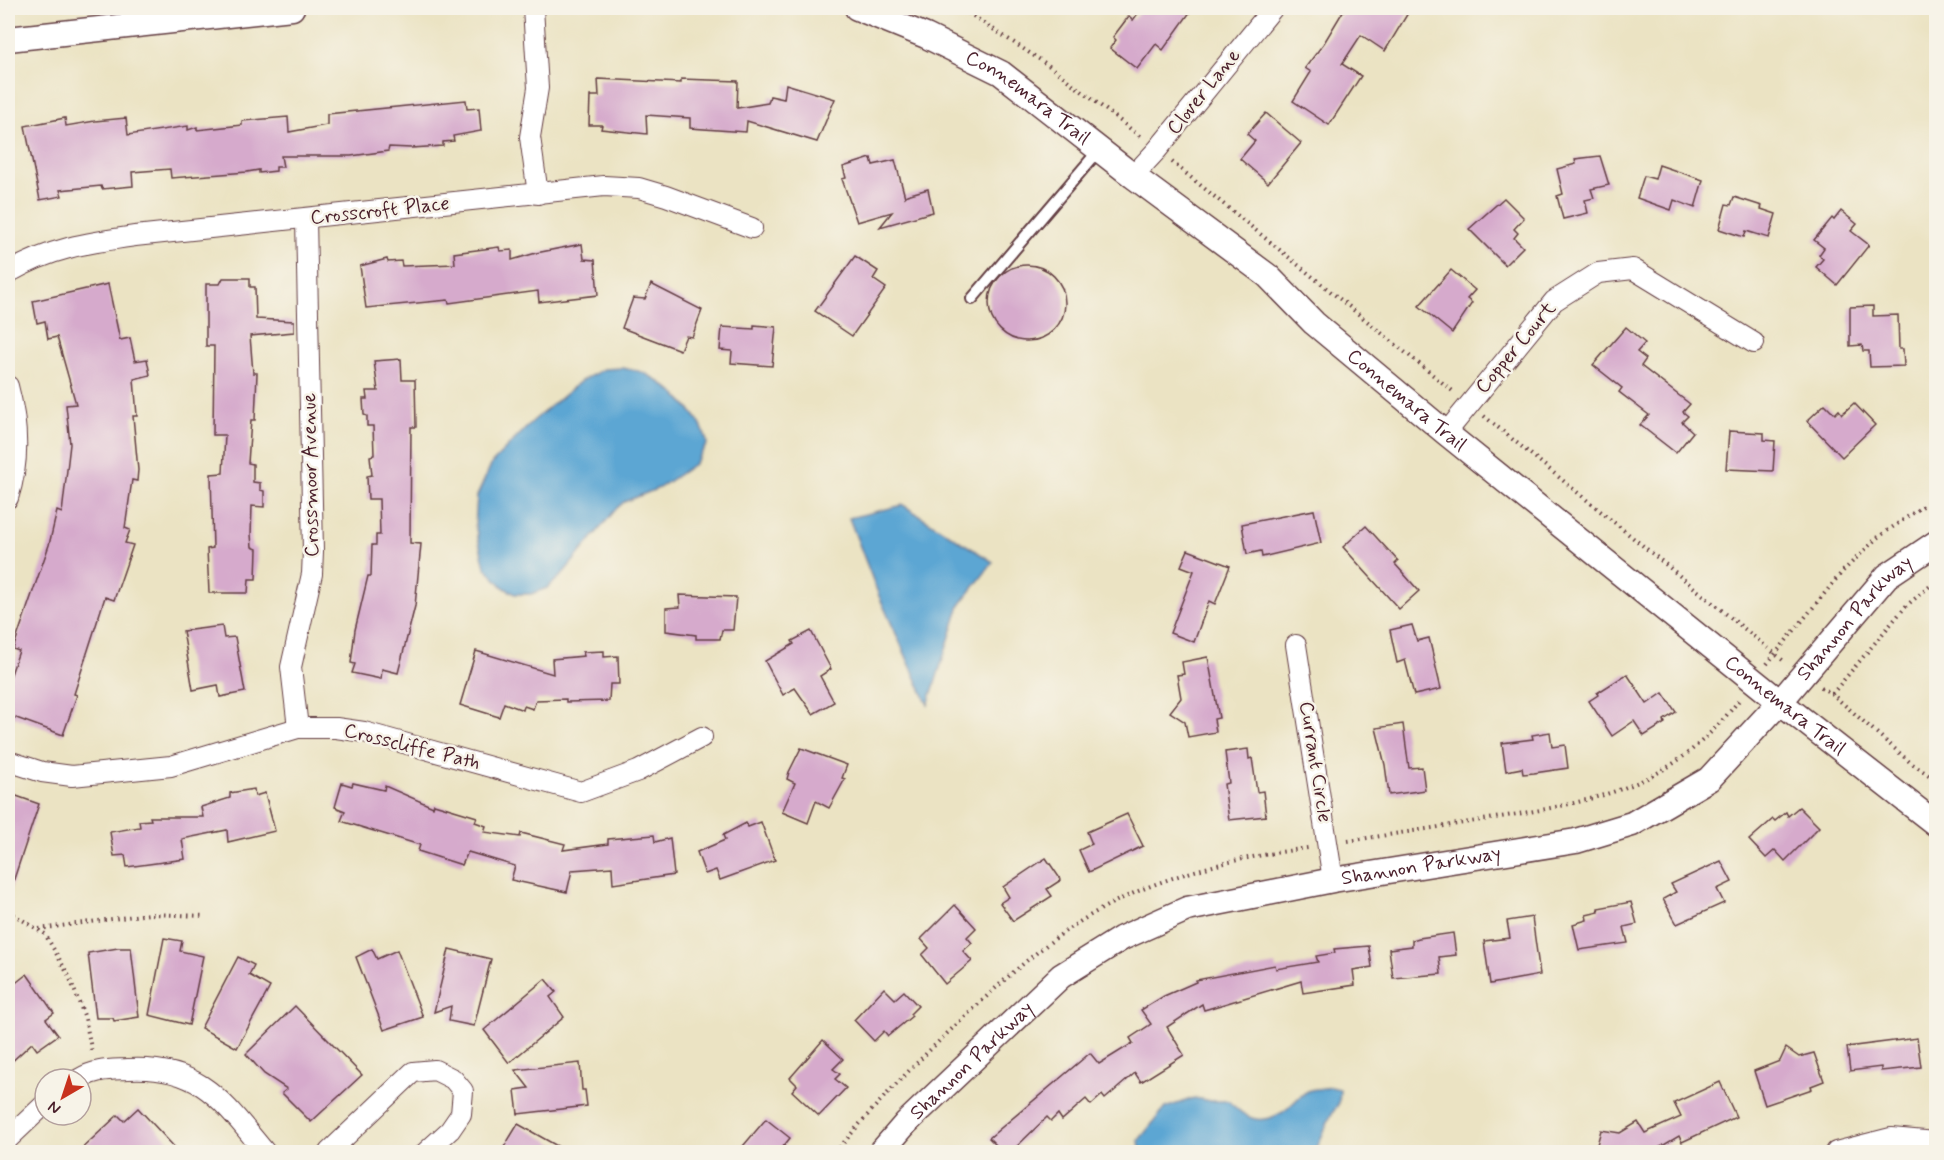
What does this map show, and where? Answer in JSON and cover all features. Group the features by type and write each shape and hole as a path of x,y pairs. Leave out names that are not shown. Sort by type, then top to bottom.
{"street":[{"path":"8,39 292,8"},
{"path":"533,8 538,88 530,136 538,194"},
{"name":"Connemara Trail","path":"857,8 926,36 1001,73 1133,176 1268,276 1314,323 1446,433 1780,702 1936,824"},
{"name":"Clover Lane","path":"1133,176 1273,8"},
{"name":"Crosscroft Place","path":"8,273 44,254 77,244 604,186 639,188 752,228"},
{"name":"Crossmoor Avenue","path":"298,728 291,667 312,574 313,551 306,219"},
{"name":"Copper Court","path":"1446,433 1554,301 1598,273 1633,269 1754,343"},
{"path":"8,386 15,411 16,436 13,480 8,498"},
{"name":"Shannon Parkway","path":"881,1152 906,1123 1061,976 1122,938 1187,909 1333,880 1576,841 1632,824 1709,779 1803,676 1887,576 1936,543"},
{"name":"Currant Circle","path":"1296,645 1333,880"},
{"name":"Crosscliffe Path","path":"8,761 42,772 72,776 125,772 171,766 298,728 336,728 364,732 581,792 638,771 702,737"},
{"path":"93,1074 146,1068 190,1078 221,1099 265,1152"},
{"path":"329,1152 413,1072 435,1070 453,1079 463,1091 461,1114 450,1130 426,1152"},
{"path":"8,1139 33,1115"},
{"path":"1836,1152 1891,1138 1936,1142"}],"lane":[{"path":"972,299 1099,150"}],"path":[{"path":"957,8 970,14 1048,65 1157,150 1803,676 1832,694 1911,763 1936,780"},
{"path":"836,1152 925,1054 1001,982 1049,943 1096,912 1143,890 1194,870 1259,855 1528,812 1589,800 1631,786 1662,771 1697,745 1733,707 1842,572 1863,551 1877,538 1936,497"},
{"path":"1832,694 1906,606 1936,581"},
{"path":"8,911 45,934 69,976 85,1018 88,1067"},
{"path":"38,930 149,914 205,916"}],"water":[{"path":"623,368 644,373 675,394 700,423 707,444 694,464 659,488 624,502 616,509 561,576 547,588 531,594 515,594 503,587 485,567 475,525 477,496 492,463 533,421 581,381 604,369"},
{"path":"903,505 993,562 960,605 928,705 879,596 849,518"},
{"path":"1331,1087 1340,1089 1339,1103 1331,1115 1315,1152 1144,1152 1140,1148 1139,1140 1165,1108 1194,1098 1229,1101 1247,1116 1267,1119 1283,1112 1308,1091"}],"building":[{"path":"1142,8 1193,8 1163,50 1156,44 1137,69 1110,48 1116,40 1113,37 1129,16 1133,20"},
{"path":"1345,8 1411,8 1385,51 1361,35 1342,64 1361,76 1329,125 1293,101 1311,72 1305,68 1324,43"},
{"path":"598,79 681,83 681,79 738,81 737,108 768,103 770,96 784,99 786,84 835,99 817,142 747,121 746,132 690,128 690,118 646,115 647,134 601,129 602,125 589,125 590,96 599,96"},
{"path":"466,100 467,109 479,108 481,131 453,136 454,141 443,142 443,146 389,147 388,151 351,156 281,156 283,167 276,167 276,171 259,173 259,170 171,178 170,169 132,172 133,186 60,190 62,196 40,200 25,126 65,118 66,126 126,118 128,135 188,126 188,130 197,127 197,130 242,125 242,121 288,117 289,132 327,125 327,114"},
{"path":"1266,113 1301,143 1268,183 1240,159 1255,141 1247,134"},
{"path":"1600,156 1609,185 1591,189 1594,198 1585,200 1588,213 1563,219 1557,196 1563,194 1557,169 1576,164 1575,159"},
{"path":"871,158 873,165 895,160 905,197 928,189 933,212 880,227 892,212 857,222 842,179 846,178 843,167"},
{"path":"1659,165 1703,180 1695,208 1674,200 1671,210 1637,198 1644,176 1655,179"},
{"path":"1734,197 1762,206 1761,209 1776,214 1769,238 1746,231 1744,237 1719,229 1726,204 1731,205"},
{"path":"1504,198 1524,218 1514,229 1518,233 1514,238 1523,247 1505,265 1469,229"},
{"path":"1841,211 1857,224 1851,231 1869,245 1837,285 1816,267 1823,259 1819,255 1824,248 1814,240 1832,218 1834,220"},
{"path":"582,244 584,259 595,260 598,295 539,302 538,291 449,303 448,300 366,308 360,266 387,259 388,262 401,261 402,266 455,264 454,253 499,247 500,251 512,250 512,260"},
{"path":"855,256 878,271 873,279 886,288 852,336 815,311"},
{"path":"1027,265 1041,268 1054,276 1062,289 1065,303 1062,317 1054,330 1041,338 1027,341 1013,338 1000,330 992,317 989,303 992,289 1000,276 1013,268"},
{"path":"1451,270 1475,290 1467,299 1472,303 1452,333 1419,306"},
{"path":"223,278 250,278 250,287 255,287 256,319 294,321 294,332 250,336 253,373 257,373 255,420 251,420 248,463 253,464 253,482 260,483 260,490 264,491 264,507 252,506 252,547 257,549 256,579 249,579 248,593 209,593 207,549 213,548 211,474 223,473 225,435 213,435 214,346 206,346 206,284 220,284"},
{"path":"108,284 120,340 130,338 135,361 147,359 150,375 134,379 137,416 133,416 138,470 137,481 132,480 125,528 130,530 125,543 133,545 114,600 105,597 63,735 8,715 8,683 19,651 13,649 49,545 57,511 62,513 70,444 66,405 76,404 57,337 48,339 45,321 37,323 33,301"},
{"path":"651,284 702,310 692,337 686,336 680,350 622,328 633,298 645,299"},
{"path":"1873,306 1873,316 1898,315 1899,349 1903,349 1904,366 1870,367 1869,351 1863,351 1862,345 1850,346 1850,307"},
{"path":"754,325 776,327 772,366 731,363 732,351 720,350 722,327 754,329"},
{"path":"1626,327 1645,343 1637,352 1646,359 1641,366 1690,404 1683,412 1688,416 1682,422 1693,432 1676,453 1640,425 1649,415 1619,392 1622,388 1593,365"},
{"path":"401,359 402,380 415,380 416,427 411,427 410,543 421,544 415,606 398,673 382,669 381,679 352,673 355,664 351,663 355,630 368,576 371,576 372,545 376,545 376,535 380,535 379,499 368,499 367,476 372,475 370,456 374,455 373,426 367,426 363,399 367,399 366,391 378,391 374,361"},
{"path":"1854,403 1875,425 1842,457 1807,421 1825,404 1835,414 1839,410 1842,414"},
{"path":"1729,431 1764,433 1764,440 1775,441 1773,471 1726,469"},
{"path":"1314,510 1321,543 1262,557 1261,551 1247,554 1242,524"},
{"path":"1366,526 1398,561 1395,564 1419,591 1399,609 1343,547"},
{"path":"1188,550 1230,566 1215,604 1209,601 1194,642 1170,633 1194,571 1181,566"},
{"path":"679,595 736,597 733,630 722,630 720,639 696,639 696,635 666,631 666,608 680,607"},
{"path":"1412,625 1417,641 1429,638 1441,689 1414,695 1405,660 1397,663 1390,630"},
{"path":"222,626 224,638 235,637 245,692 220,697 218,685 193,690 183,631"},
{"path":"811,631 831,669 820,676 834,702 813,714 795,688 783,695 765,661 794,644 792,641"},
{"path":"476,651 553,674 552,659 584,656 583,652 604,651 604,657 618,656 619,684 610,684 609,701 536,700 533,709 524,706 523,710 504,703 499,717 460,705"},
{"path":"1208,657 1219,718 1214,719 1216,732 1188,737 1185,722 1170,712 1181,698 1177,675 1184,674 1182,662"},
{"path":"1627,674 1647,704 1663,693 1676,712 1664,720 1665,723 1644,736 1634,721 1612,736 1589,701 1598,695 1597,693"},
{"path":"1403,724 1409,768 1422,767 1425,790 1389,795 1376,728"},
{"path":"1550,732 1552,747 1565,745 1568,768 1523,774 1522,768 1506,771 1502,743 1533,739 1532,735"},
{"path":"801,748 847,765 842,778 845,779 829,808 816,801 808,823 782,812 795,783 787,779 789,772"},
{"path":"1248,749 1249,759 1252,758 1257,792 1263,791 1266,816 1229,820 1224,784 1229,783 1225,752"},
{"path":"342,783 352,786 353,783 384,790 385,786 433,807 434,804 477,817 475,822 486,826 484,832 520,837 521,833 565,844 563,850 608,844 608,839 654,835 655,842 670,838 674,875 613,884 612,867 572,870 567,892 511,880 515,866 468,852 462,865 418,851 420,845 341,821 345,811 335,807"},
{"path":"254,789 255,796 265,793 275,831 228,842 227,830 182,839 185,859 127,867 125,855 114,856 110,832 140,827 139,821 151,820 150,817 203,817 201,807 230,798 230,793"},
{"path":"8,793 39,804 11,888 8,888"},
{"path":"1799,807 1819,827 1785,861 1775,850 1766,858 1749,840 1773,819 1775,821 1786,812 1788,816"},
{"path":"1127,814 1143,846 1089,872 1079,850 1092,844 1087,832"},
{"path":"761,822 775,860 720,880 716,870 705,874 697,852 725,840 723,835 746,823 748,827"},
{"path":"1046,858 1061,880 1047,889 1052,896 1013,921 1000,903 1009,897 1003,887"},
{"path":"1721,861 1732,882 1717,889 1724,903 1677,924 1663,899 1676,892 1671,884"},
{"path":"1631,902 1637,924 1624,927 1628,943 1579,950 1573,924 1587,920 1586,915 1599,912 1598,908"},
{"path":"955,905 976,928 967,937 972,943 963,951 972,961 945,984 922,955 929,948 921,939"},
{"path":"1532,917 1540,975 1490,984 1484,941 1510,938 1507,921"},
{"path":"1453,933 1456,955 1439,957 1441,974 1393,978 1389,949 1412,946 1412,940 1419,938"},
{"path":"164,938 182,941 180,951 203,956 189,1025 149,1015"},
{"path":"1369,946 1372,967 1353,970 1355,985 1303,993 1301,981 1204,1010 1202,1004 1167,1027 1184,1055 1141,1082 1135,1073 1105,1099 1102,1095 1091,1105 1086,1099 1062,1120 1058,1114 1051,1121 1047,1117 1011,1152 1003,1152 989,1138 1090,1053 1099,1064 1133,1043 1130,1038 1151,1024 1141,1010 1164,996 1196,980 1275,965 1276,969 1318,962 1316,956 1335,953 1334,949"},
{"path":"131,948 139,1017 114,1021 113,1018 96,1018 88,953"},
{"path":"372,949 377,959 397,950 423,1017 384,1030 356,957"},
{"path":"449,949 491,959 474,1026 449,1021 451,1006 434,1012"},
{"path":"238,957 254,965 249,975 270,987 237,1048 201,1028"},
{"path":"27,974 54,1013 46,1019 58,1035 37,1050 32,1043 8,1065 8,989"},
{"path":"545,979 556,992 550,997 564,1017 509,1063 484,1030"},
{"path":"884,988 895,999 904,991 918,1006 910,1014 912,1016 888,1036 884,1031 874,1041 854,1020"},
{"path":"295,1006 362,1075 311,1122 282,1093 287,1089 264,1074 246,1054"},
{"path":"1917,1038 1921,1067 1881,1071 1881,1067 1850,1071 1847,1047"},
{"path":"823,1040 843,1059 833,1069 840,1074 835,1079 846,1088 819,1116 792,1091 797,1085 790,1078"},
{"path":"1786,1048 1799,1057 1814,1053 1824,1081 1811,1086 1812,1089 1765,1105 1754,1071 1780,1061"},
{"path":"580,1063 582,1090 585,1090 587,1106 518,1114 515,1090 529,1088 515,1070"},
{"path":"1720,1082 1736,1117 1682,1142 1679,1136 1652,1152 1595,1152 1601,1130 1620,1133 1638,1122 1645,1133 1681,1117 1674,1103"},
{"path":"138,1108 179,1152 78,1152 118,1115 124,1121"},
{"path":"766,1119 790,1138 779,1152 738,1152"},
{"path":"518,1124 568,1152 501,1152"}]}
